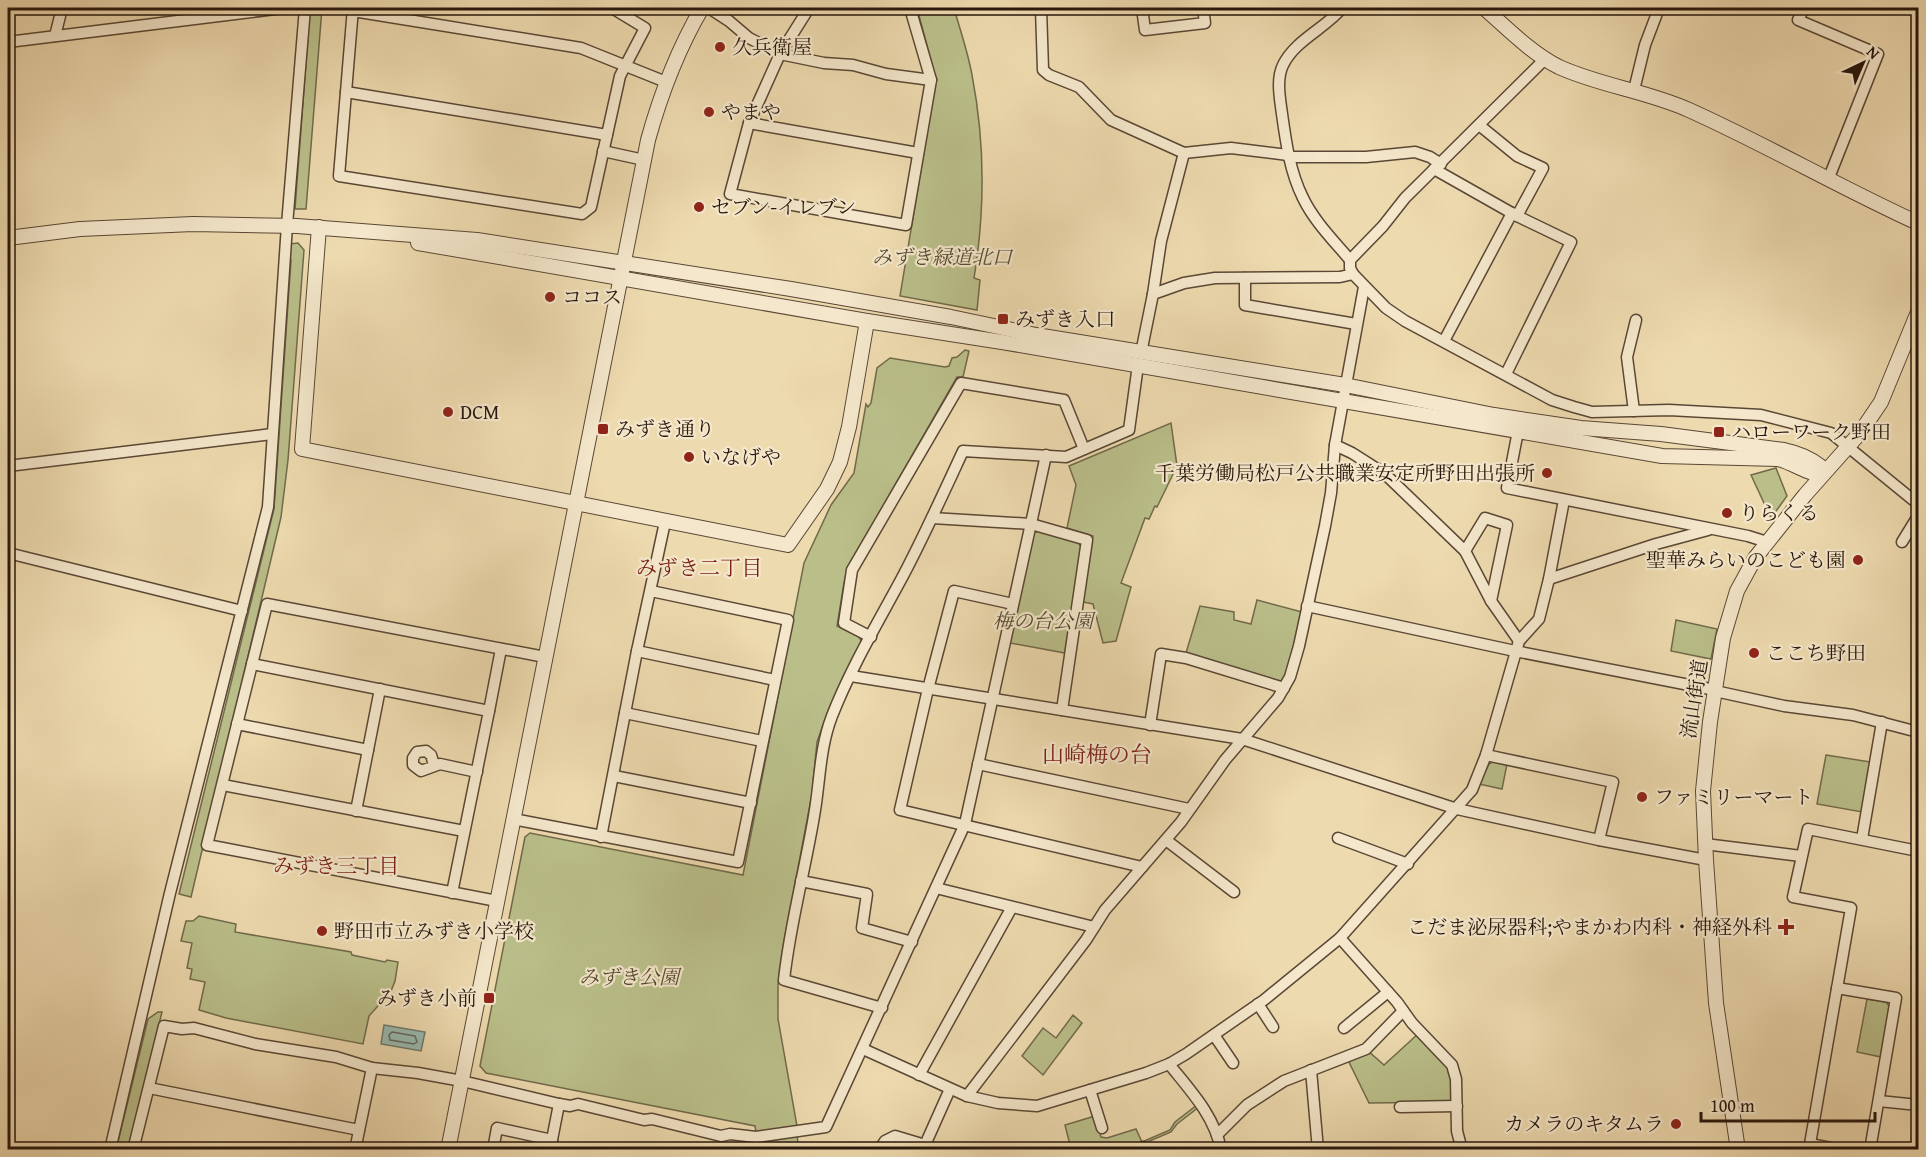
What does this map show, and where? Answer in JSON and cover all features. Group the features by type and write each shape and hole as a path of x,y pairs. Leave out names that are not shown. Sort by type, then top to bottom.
{"street":[{"path":"55,36 62,8"},
{"path":"8,42 283,8"},
{"path":"110,1149 170,893 268,507 287,225 305,8"},
{"path":"612,8 645,28 625,66 620,76 591,207 582,214 339,176 353,9 581,48 625,66 666,82"},
{"path":"448,1149 644,160 653,121 666,82 684,40 702,8"},
{"path":"709,8 749,38 780,54 824,63 853,65 886,75 931,80"},
{"path":"808,8 780,54 749,123 730,194 906,225 931,80 910,8"},
{"path":"1041,8 1043,69 1049,75 1079,87 1110,120 1184,153 1231,148 1289,156 1366,157 1415,152 1430,157 1437,167 1515,214 1571,242 1506,374"},
{"path":"1142,8 1145,30 1205,23 1203,8"},
{"path":"1342,8 1298,46 1284,64 1280,78 1280,97 1289,156 1304,201 1350,260 1353,274 1386,308 1405,321 1552,400 1592,412 1669,410 1761,415 1831,433 1918,504"},
{"path":"1484,8 1545,59 1574,73 1634,90 1690,110 1918,223"},
{"path":"1634,90 1645,45 1659,8"},
{"path":"1804,8 1798,20 1878,54 1828,180"},
{"path":"1350,260 1437,167 1545,59"},
{"path":"346,92 607,135"},
{"path":"749,123 918,153"},
{"path":"1444,341 1543,168 1518,156 1479,125"},
{"path":"603,151 644,160"},
{"path":"882,1008 784,980 788,945 815,809 826,736 832,716 932,518 963,451 1066,457 1129,430 1161,241 1184,153"},
{"path":"8,237 80,229 193,224 287,225 319,227 477,240 906,309 1036,335 1140,359 1342,402 1662,456 1778,459 1791,462 1812,474 1822,475 1820,466 1803,455 1792,452 1661,434 1590,429 1494,415 1345,385 1140,359 867,321 319,227"},
{"path":"319,227 302,449 788,545 826,489 840,462 849,427 867,321"},
{"path":"1153,294 1184,283 1215,278 1340,277 1353,274"},
{"path":"1245,278 1245,305 1356,324"},
{"path":"967,1096 1123,888 1166,840 1242,740 1278,698 1290,676 1299,646 1331,493 1335,445 1364,287"},
{"name":"流山街道","path":"1738,1149 1716,1003 1703,791 1706,751 1723,638 1737,591 1746,573 1767,542 1860,433 1881,402 1918,312"},
{"path":"1634,411 1627,357 1636,320"},
{"path":"870,637 844,623 852,570 961,383 1064,400 1084,449"},
{"path":"1590,429 1592,412"},
{"path":"1518,431 1507,489 1748,536 1767,542"},
{"path":"8,466 272,434"},
{"path":"1335,445 1385,474 1465,551 1517,646"},
{"path":"133,1149 164,1026 194,1028 255,1044 336,1057 393,1072 418,1073 462,1080 559,1104 570,1106 578,1104 721,1136 730,1134 756,1137 826,1127 965,824 1046,455"},
{"path":"863,1049 967,1096 998,1103 1037,1106 1169,1064 1258,1004 1340,938 1472,790 1486,755 1517,646 1539,619 1564,500"},
{"path":"1902,542 1918,516"},
{"path":"932,518 1031,524 1087,540 1062,710"},
{"path":"1465,551 1485,518 1507,525 1491,601"},
{"path":"601,837 665,522"},
{"path":"1666,541 1670,522"},
{"path":"1549,579 1666,541 1711,529"},
{"path":"8,553 242,611"},
{"path":"513,819 738,862 788,620 651,591"},
{"path":"1013,604 954,591 928,688 900,810 1142,867"},
{"path":"497,901 207,845 267,603 545,657"},
{"path":"1307,606 1517,646 1784,706 1853,715 1918,732"},
{"path":"452,893 501,649"},
{"path":"637,651 775,680"},
{"path":"1150,725 1161,654 1186,658 1284,688"},
{"path":"252,664 489,711"},
{"path":"851,676 1242,740 1457,809 1706,861"},
{"path":"356,811 380,689"},
{"path":"625,713 762,741"},
{"path":"1862,839 1882,722"},
{"path":"237,724 368,750"},
{"path":"1486,755 1613,782 1599,840"},
{"path":"434,765 440,764 477,772"},
{"path":"978,764 1189,810"},
{"path":"614,776 752,803"},
{"path":"223,785 464,831"},
{"path":"1841,1149 1810,1144 1851,908 1793,897 1801,856 1808,829 1918,850"},
{"path":"1338,838 1408,864"},
{"path":"1166,840 1234,892"},
{"path":"1705,844 1801,856"},
{"path":"801,881 867,894 862,928 912,942"},
{"path":"936,888 1094,927"},
{"path":"919,1075 1012,907"},
{"path":"1340,938 1412,1023 1452,1065 1456,1079 1457,1131 1462,1149"},
{"path":"1918,940 1918,948"},
{"path":"1837,988 1896,998 1870,1149"},
{"path":"1344,1028 1388,992"},
{"path":"1258,1004 1273,1028"},
{"path":"1217,1135 1226,1124 1263,1093 1284,1081 1366,1049 1403,1011"},
{"path":"1214,1035 1233,1063"},
{"path":"1169,1064 1202,1106 1217,1135 1221,1149"},
{"path":"355,1149 372,1068"},
{"path":"1311,1070 1318,1149"},
{"path":"149,1088 359,1130"},
{"path":"879,1149 895,1136 925,1145 950,1089"},
{"path":"1090,1090 1102,1128"},
{"path":"1879,1101 1918,1105"},
{"path":"493,1149 497,1128 551,1145 559,1104"},
{"path":"1400,1107 1457,1106"}],"green space":[{"path":"310,8 322,8 306,209 295,209"},
{"name":"みずき緑道北口","path":"917,8 954,8 970,66 979,126 982,176 978,253 974,278 980,280 977,310 900,296 936,79"},
{"path":"298,243 304,250 288,460 281,517 191,897 179,894 274,509 291,260 290,244"},
{"name":"みずき公園","path":"965,350 969,351 963,377 957,377 848,567 844,583 837,626 859,637 862,642 829,708 817,742 812,794 778,984 778,1019 797,1126 756,1132 755,1126 486,1073 480,1066 525,837 530,833 743,875 804,563 831,505 854,473 866,404 868,407 871,403 877,368 890,358 945,367 949,366 952,358"},
{"path":"1171,423 1177,466 1157,507 1155,506 1149,519 1145,518 1121,583 1131,587 1116,641 1103,643 1093,604 1083,602 1093,536 1067,528 1076,485 1069,466"},
{"path":"1776,468 1787,496 1771,518 1751,475"},
{"name":"梅の台公園","path":"1038,531 1078,542 1081,547 1065,653 1010,643 1033,533"},
{"path":"1257,600 1302,612 1285,679 1280,681 1186,653 1200,606 1234,612 1234,620 1251,624"},
{"path":"1676,620 1717,629 1711,659 1671,651"},
{"path":"1826,755 1871,762 1862,812 1817,804"},
{"path":"1494,761 1507,764 1502,789 1479,784 1489,764"},
{"path":"199,916 236,924 235,932 351,952 352,955 385,962 387,960 398,962 391,991 369,1016 363,1044 226,1018 199,1010 205,982 190,979 192,969 187,968 192,943 181,941 186,921 193,921"},
{"path":"1867,999 1886,1002 1890,1007 1881,1057 1857,1052"},
{"path":"162,1012 128,1149 116,1150 148,1019"},
{"path":"1073,1015 1082,1023 1043,1075 1022,1056 1043,1028 1056,1038"},
{"path":"1419,1033 1452,1068 1452,1102 1369,1103 1348,1060 1368,1051 1384,1065"},
{"path":"1197,1105 1199,1107 1177,1124 1171,1132 1131,1149 1071,1149 1065,1125 1095,1116 1101,1137 1107,1138 1136,1129 1142,1142 1170,1130 1175,1122"},
{"path":"797,1136 799,1149 758,1149 757,1143"}],"water":[{"path":"384,1025 425,1032 421,1051 381,1044"}],"place":[{"name":"久兵衛屋","path":"720,47"},
{"name":"やまや","path":"709,112"},
{"name":"セブン-イレブン","path":"699,207"},
{"name":"ココス","path":"550,297"},
{"name":"みずき入口","path":"1003,319"},
{"name":"DCM","path":"448,412"},
{"name":"みずき通り","path":"603,429"},
{"name":"ハローワーク野田","path":"1719,432"},
{"name":"いなげや","path":"689,457"},
{"name":"千葉労働局松戸公共職業安定所野田出張所","path":"1547,473"},
{"name":"りらくる","path":"1727,513"},
{"name":"聖華みらいのこども園","path":"1858,560"},
{"name":"ここち野田","path":"1754,653"},
{"name":"ファミリーマート","path":"1642,797"},
{"name":"こだま泌尿器科;やまかわ内科・神経外科","path":"1786,927"},
{"name":"野田市立みずき小学校","path":"322,931"},
{"name":"みずき小前","path":"489,998"},
{"name":"カメラのキタムラ","path":"1676,1124"}],"district":[{"name":"みずき二丁目","path":"699,568"},
{"name":"山崎梅の台","path":"1097,754"},
{"name":"みずき三丁目","path":"336,866"}]}
